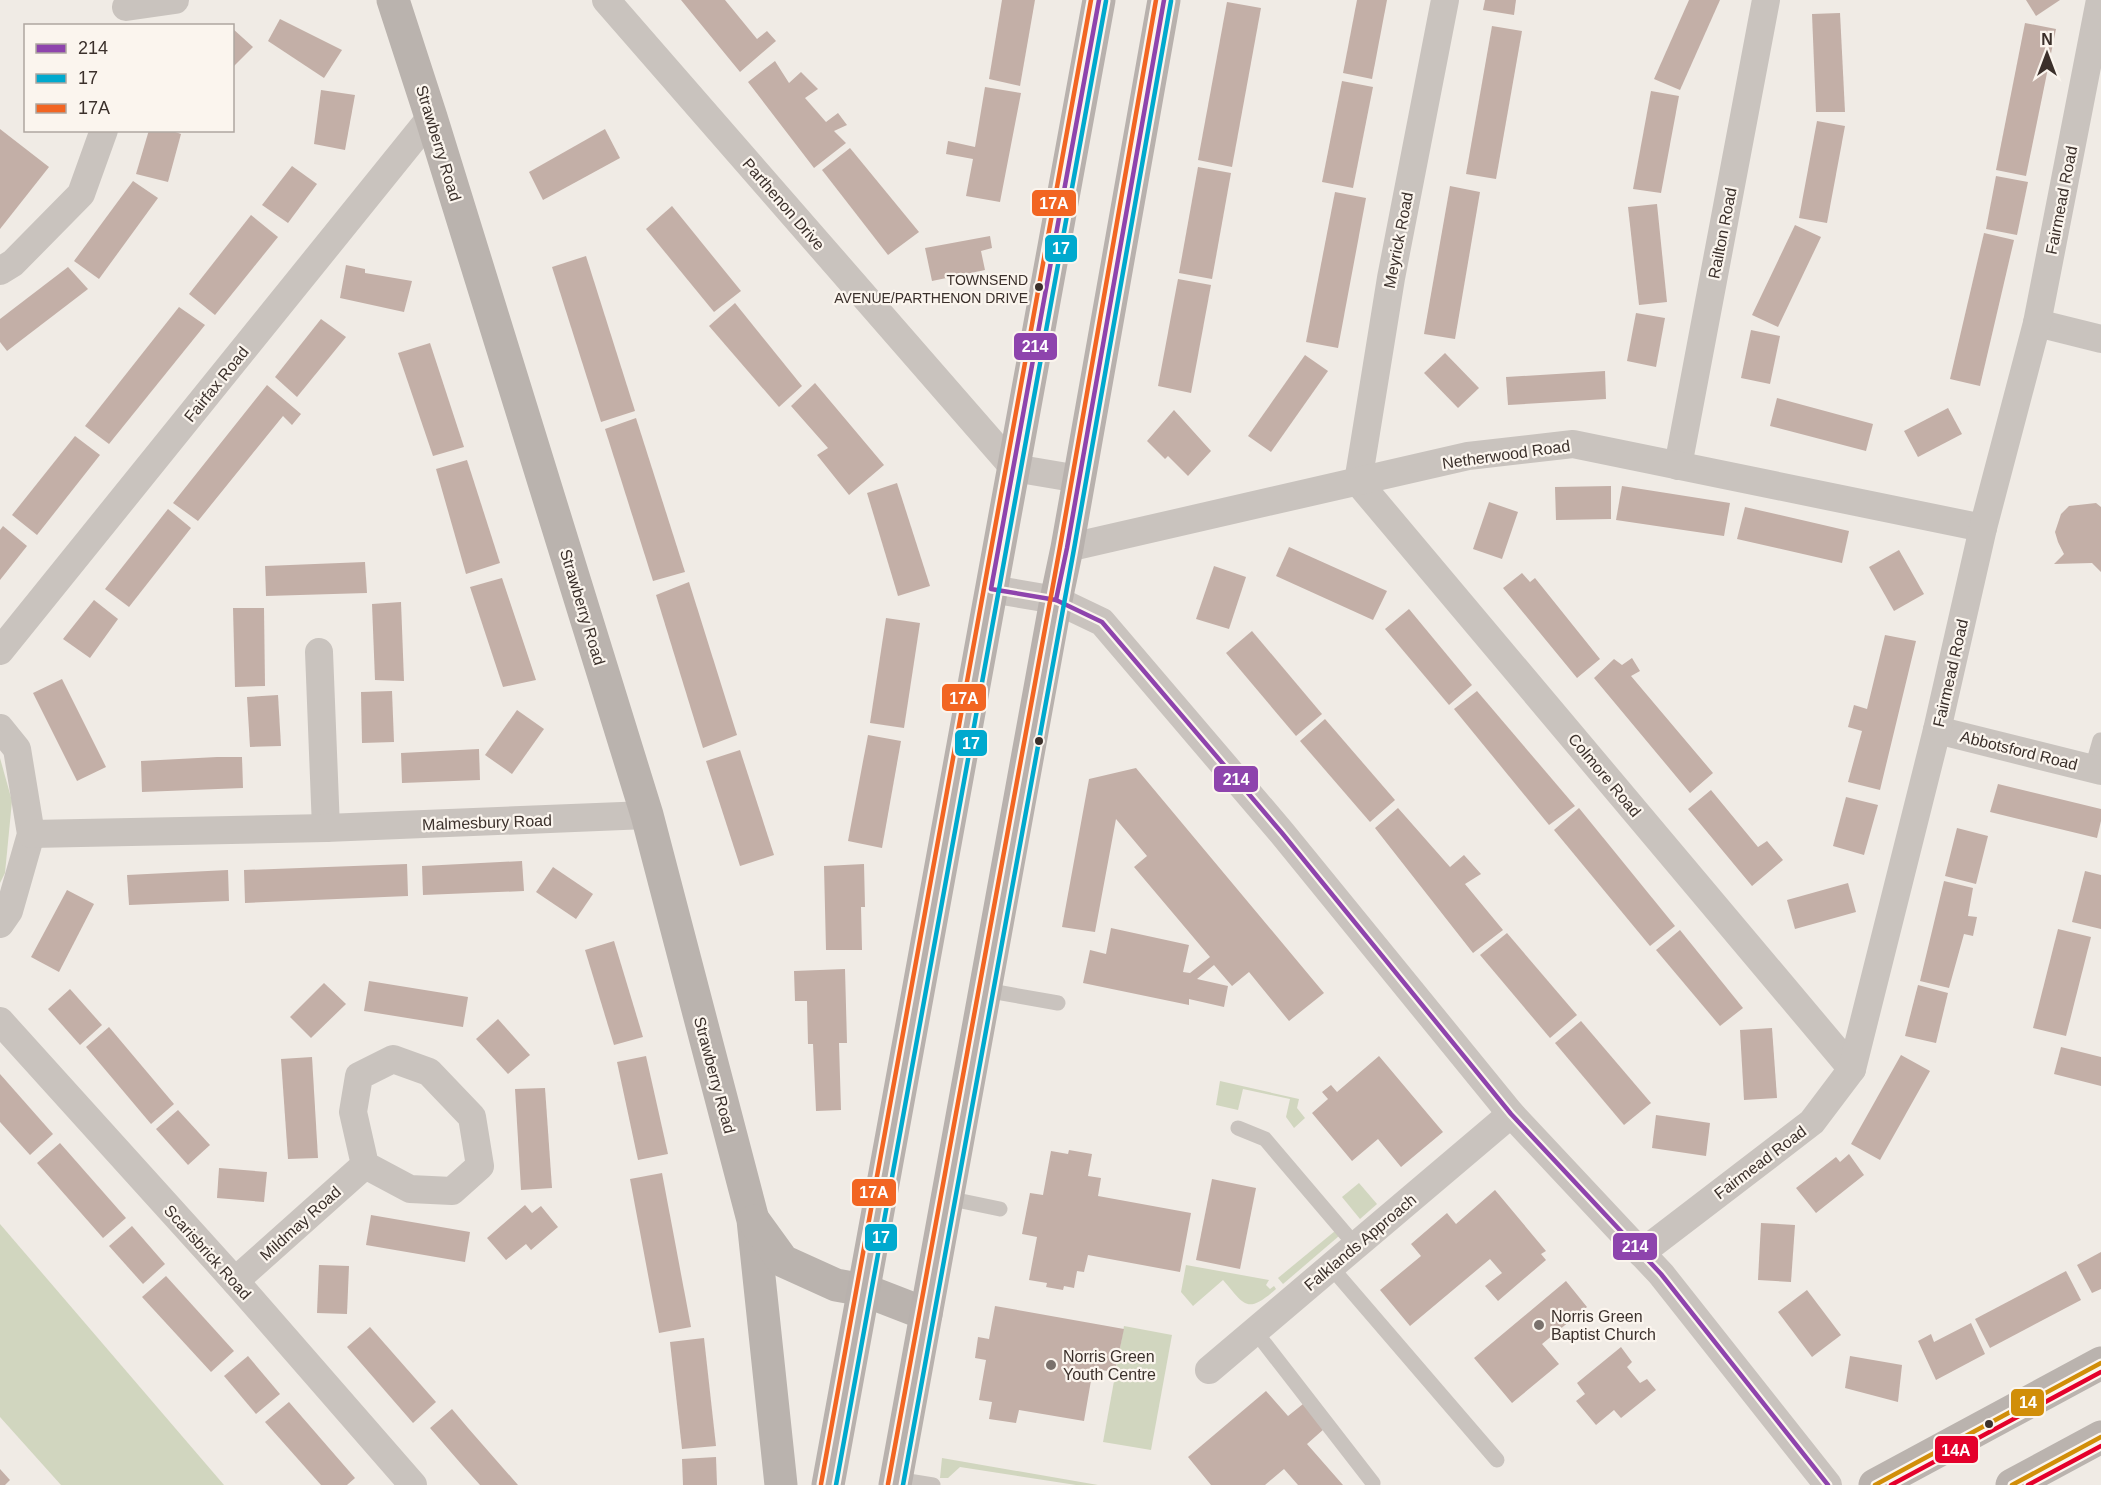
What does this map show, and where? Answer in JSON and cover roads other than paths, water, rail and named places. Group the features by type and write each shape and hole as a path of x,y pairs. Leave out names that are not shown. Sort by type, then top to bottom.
{"main road":[{"name":"Strawberry Road","path":"393,0 647,815 753,1220 781,1485"},
{"path":"828,1485 846,1376 864,1290 1099,0"},
{"path":"896,1482 1164,0"},
{"name":"Strawberry Road","path":"753,1220 783,1261 836,1285 864,1290 926,1314"},
{"path":"1875,1485 2101,1363"},
{"path":"2012,1485 2101,1437"}],"street":[{"path":"124,11 175,0"},
{"name":"Parthenon Drive","path":"606,0 1014,468"},
{"name":"Meyrick Road","path":"1358,482 1391,278 1444,0"},
{"name":"Railton Road","path":"1678,466 1766,0"},
{"name":"Fairmead Road","path":"1641,1253 1812,1122 1852,1069 1937,730 1983,528 2037,323 2100,0"},
{"name":"Fairfax Road","path":"0,651 431,117"},
{"path":"0,271 13,263 81,194 103,132"},
{"path":"2037,323 2101,339"},
{"name":"Netherwood Road","path":"1066,548 1468,456 1573,444 1983,528"},
{"path":"1014,468 1079,479"},
{"name":"Colmore Road","path":"1358,482 1852,1069"},
{"path":"991,590 1056,600 1102,622 1282,833 1511,1114 1661,1274 1828,1485"},
{"path":"319,652 326,828"},
{"path":"0,728 17,749 31,834 9,911 0,924"},
{"name":"Abbotsford Road","path":"1937,730 2097,770"},
{"name":"Malmesbury Road","path":"31,834 326,828 647,815"},
{"name":"Scarisbrick Road","path":"0,1021 235,1281 413,1485"},
{"path":"393,1059 429,1072 472,1117 480,1166 452,1191 410,1189 365,1165 353,1112 359,1076 393,1059"},
{"name":"Falklands Approach","path":"1209,1370 1511,1114"},
{"name":"Mildmay Road","path":"235,1281 365,1165"}],"lane":[{"path":"2097,770 2100,740"},
{"path":"985,990 1058,1003"},
{"path":"1238,1128 1265,1140 1356,1246"},
{"path":"947,1198 1000,1209"},
{"path":"1331,1267 1497,1460"},
{"path":"1255,1331 1373,1483"},
{"path":"896,1482 933,1485"}],"place":[{"name":"TOWNSEND AVENUE/PARTHENON DRIVE","path":"1039,287"},
{"name":"Norris Green Baptist Church","path":"1539,1325"},
{"name":"Norris Green Youth Centre","path":"1051,1365"}]}
